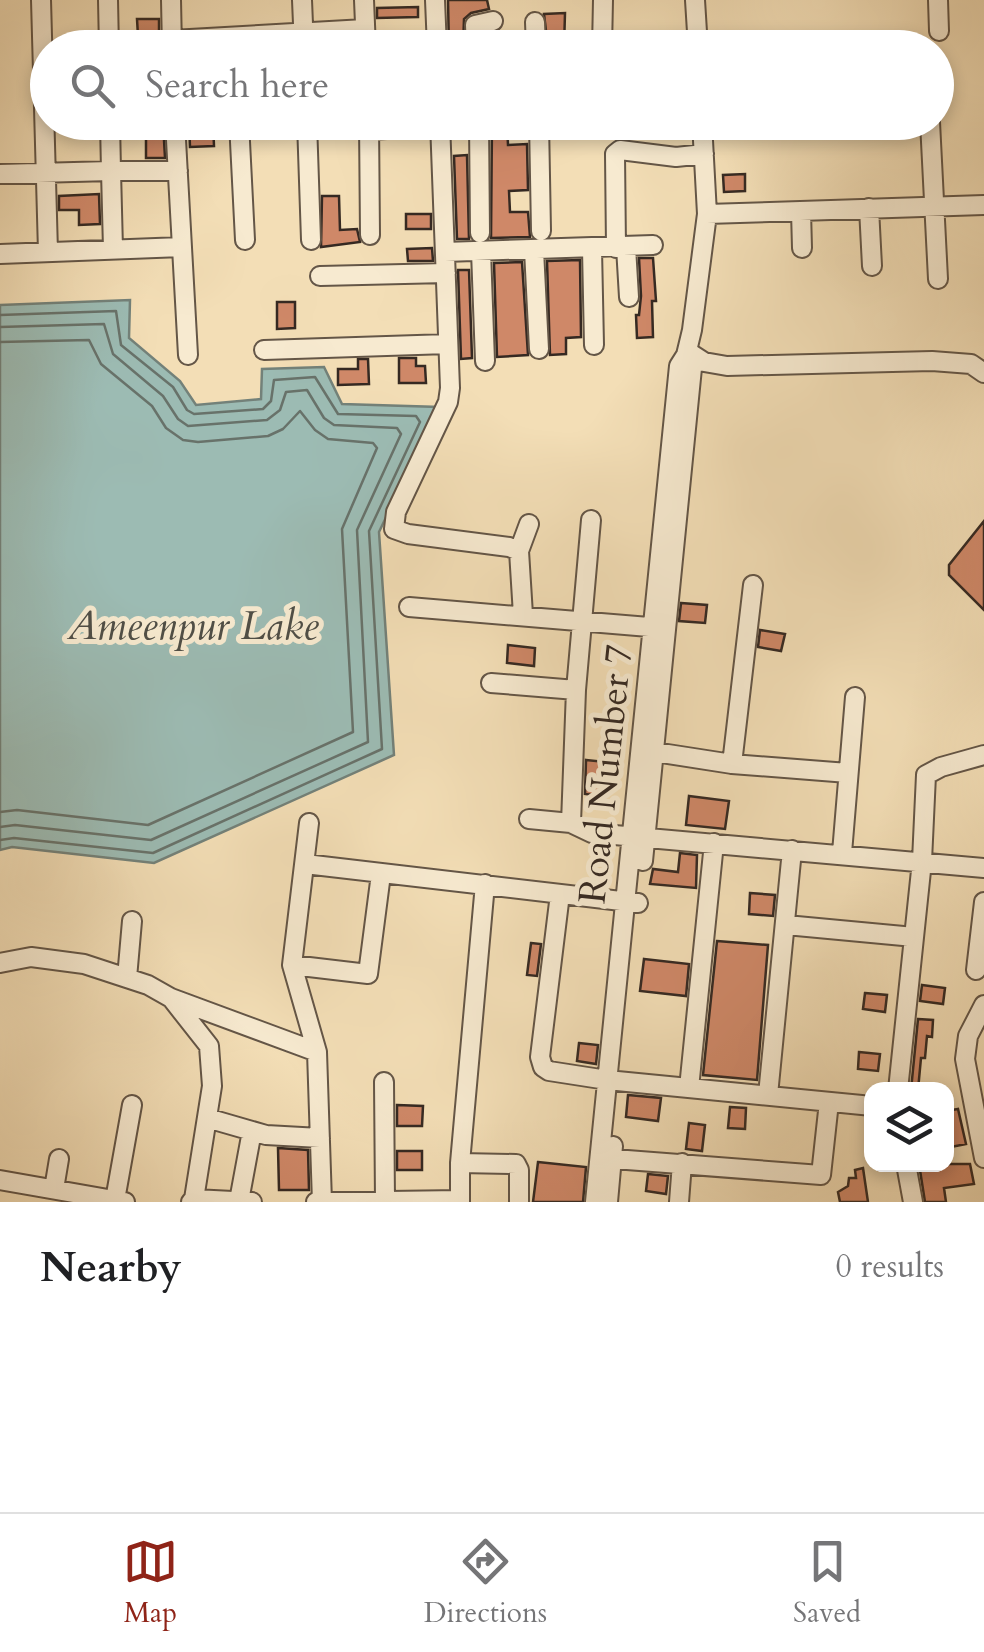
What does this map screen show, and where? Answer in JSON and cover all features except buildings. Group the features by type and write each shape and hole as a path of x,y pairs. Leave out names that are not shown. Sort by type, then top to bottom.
{"street":[{"path":"41,0 42,30"},
{"path":"108,0 109,30"},
{"path":"172,0 172,30"},
{"path":"302,0 303,30"},
{"path":"364,0 365,30"},
{"path":"435,0 436,30"},
{"path":"602,30 603,0"},
{"path":"695,0 697,30"},
{"path":"938,0 938,30"},
{"path":"475,30 475,25 494,21"},
{"path":"535,22 535,30"},
{"path":"45,140 48,252"},
{"path":"111,140 113,249"},
{"path":"175,140 188,355"},
{"path":"241,140 245,240"},
{"path":"308,140 311,240"},
{"path":"369,140 370,234"},
{"path":"441,140 448,402 396,512 394,529 519,551"},
{"path":"479,140 485,361"},
{"path":"539,140 542,231"},
{"name":"Road Number 7","path":"608,1202 606,1159 668,550 679,366 687,353 707,214 703,140"},
{"path":"931,140 938,279"},
{"path":"629,297 615,154 620,150 676,157 704,154"},
{"path":"0,174 178,171"},
{"path":"707,214 984,204"},
{"path":"869,208 872,266"},
{"path":"801,211 802,248"},
{"path":"445,252 481,242 534,250 654,245"},
{"path":"0,254 182,247"},
{"path":"592,249 594,346"},
{"path":"534,250 538,349"},
{"path":"320,276 446,273"},
{"path":"264,350 448,344"},
{"path":"687,353 704,362 727,366 932,361 972,364 984,373"},
{"path":"571,823 576,690 591,520"},
{"path":"523,616 519,551 529,524"},
{"path":"732,764 753,585"},
{"path":"409,607 660,628"},
{"path":"490,683 576,690"},
{"path":"842,853 855,698"},
{"path":"648,751 732,764 848,773"},
{"path":"899,1082 922,861 926,775 984,755"},
{"path":"530,819 571,823 592,833 984,868"},
{"path":"309,823 292,965 316,1052 319,1202 460,1201 485,884"},
{"path":"690,1088 714,842"},
{"path":"768,1096 792,850"},
{"path":"304,864 632,902"},
{"path":"292,965 368,974 381,874"},
{"path":"560,894 541,1062 549,1070 864,1105"},
{"path":"976,970 984,902"},
{"path":"127,978 132,921"},
{"path":"786,926 914,937"},
{"path":"0,963 30,957 84,964 316,1052"},
{"path":"172,998 209,1046 212,1086 193,1201 252,1202"},
{"path":"984,1005 968,1036 965,1059 976,1091 984,1158"},
{"path":"384,1082 386,1201"},
{"path":"606,1159 820,1175 830,1102"},
{"path":"0,1180 54,1189 79,1198 120,1201 132,1105"},
{"path":"207,1118 252,1130 320,1138"},
{"path":"239,1201 252,1130"},
{"name":"Road Number 7","path":"595,1202 606,1159"},
{"path":"54,1189 59,1160"},
{"path":"460,1163 516,1164 520,1170 519,1202"},
{"path":"680,1202 682,1163"},
{"path":"907,1172 913,1202"}],"water":[{"name":"Ameenpur Lake","path":"130,300 129,338 180,381 196,405 261,399 262,369 324,367 342,404 439,407 379,532 394,755 154,863 12,847 0,850 0,305"}]}
